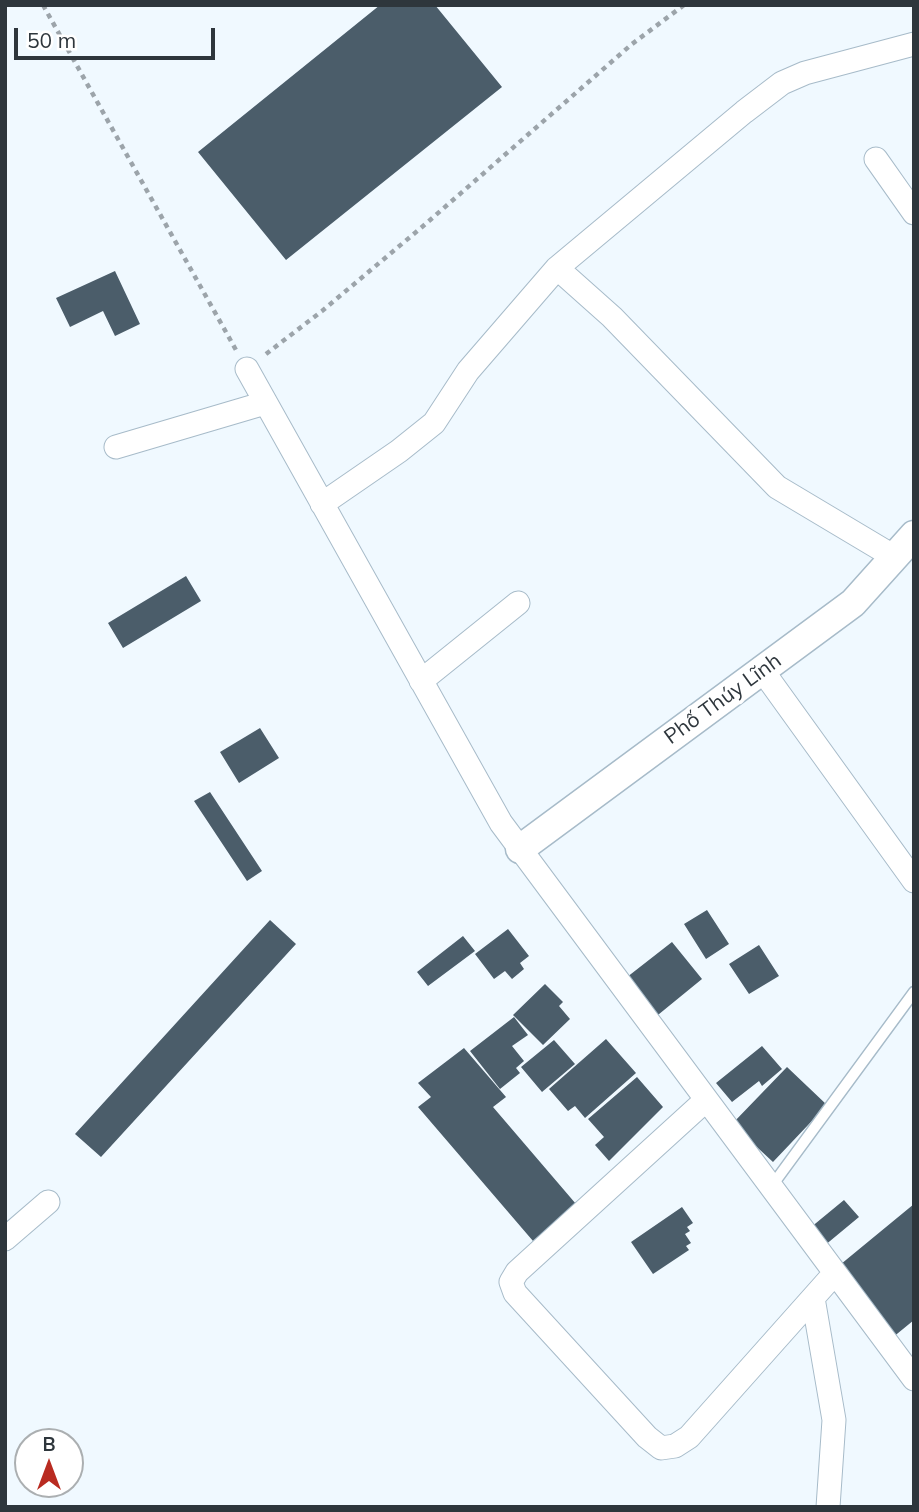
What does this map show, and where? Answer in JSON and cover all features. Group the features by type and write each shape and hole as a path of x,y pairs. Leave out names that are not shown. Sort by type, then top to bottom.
{"street":[{"path":"322,504 399,451 434,423 468,371 557,268 782,83 805,73 914,44"},
{"path":"876,159 914,213"},
{"path":"557,268 612,317 777,487 896,558"},
{"path":"247,369 501,823 914,1379"},
{"path":"116,447 265,403"},
{"name":"Phố Thúy Lĩnh","path":"520,849 853,603 914,536"},
{"path":"421,681 518,603"},
{"path":"762,670 914,881"},
{"path":"706,1100 517,1272 511,1282 515,1293 647,1437 661,1448 675,1446 690,1437 835,1273"},
{"path":"5,1239 48,1202"},
{"path":"813,1298 834,1420 828,1507"}],"lane":[{"path":"771,1187 914,992"}],"path":[{"path":"43,5 247,369 322,311 632,44 684,5"}],"building":[{"path":"380,5 435,5 502,87 286,260 198,152"},
{"path":"115,271 140,324 115,336 103,311 70,327 56,298"},
{"path":"186,576 201,601 123,648 108,623"},
{"path":"260,728 279,758 239,783 220,752"},
{"path":"210,792 262,871 247,881 194,801"},
{"path":"707,910 729,944 706,959 684,924"},
{"path":"270,920 296,944 101,1157 75,1134"},
{"path":"508,929 529,956 520,963 524,969 512,979 505,971 494,979 475,954"},
{"path":"463,936 475,951 428,986 417,972"},
{"path":"672,942 702,979 653,1019 622,981"},
{"path":"759,945 779,976 749,994 729,964"},
{"path":"545,984 563,1002 559,1006 570,1019 543,1045 513,1015"},
{"path":"514,1017 528,1035 512,1046 524,1061 516,1068 520,1073 500,1089 470,1051"},
{"path":"606,1039 636,1073 585,1118 575,1106 568,1111 549,1089"},
{"path":"554,1040 575,1064 542,1092 521,1067"},
{"path":"762,1046 782,1069 762,1086 759,1081 732,1102 716,1083"},
{"path":"464,1048 506,1097 493,1107 576,1204 533,1241 418,1107 431,1097 418,1083"},
{"path":"787,1067 827,1105 773,1162 732,1124"},
{"path":"637,1077 663,1107 609,1161 595,1145 604,1137 588,1119"},
{"path":"844,1200 859,1217 824,1246 810,1228"},
{"path":"914,1204 914,1320 892,1338 835,1269"},
{"path":"682,1207 693,1223 687,1227 690,1231 685,1234 691,1243 686,1246 689,1250 653,1274 631,1242"}]}
